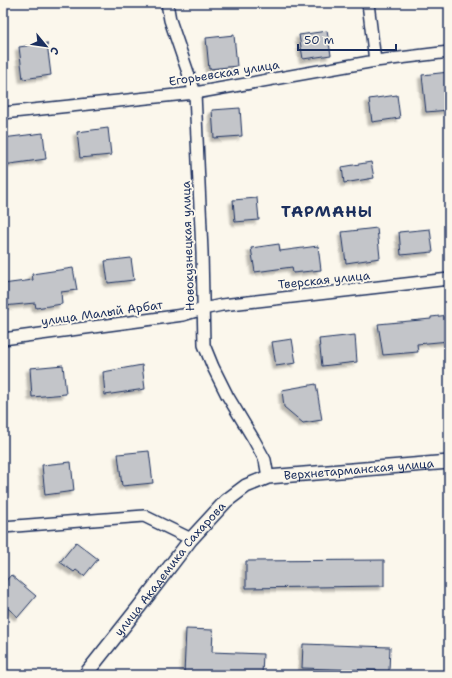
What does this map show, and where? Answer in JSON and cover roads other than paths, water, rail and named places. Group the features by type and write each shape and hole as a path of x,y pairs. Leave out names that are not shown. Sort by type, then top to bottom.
{"street":[{"name":"Новокузнецкая улица","path":"167,3 170,20 195,93 200,195 204,345 227,395 265,460 268,477"},
{"path":"368,3 375,61"},
{"name":"Егорьевская улица","path":"3,113 195,93 375,61 449,52"},
{"name":"Тверская улица","path":"203,309 222,305 449,279"},
{"name":"улица Малый Арбат","path":"3,340 183,315 203,309"},
{"name":"Верхнетарманская улица","path":"268,477 449,462"},
{"name":"улица Академика Сахарова","path":"85,675 190,539 226,501 246,486 268,477"},
{"path":"3,527 144,516 190,539"}],"district":[{"name":"ТАРМАНЫ","path":"327,211"}]}
